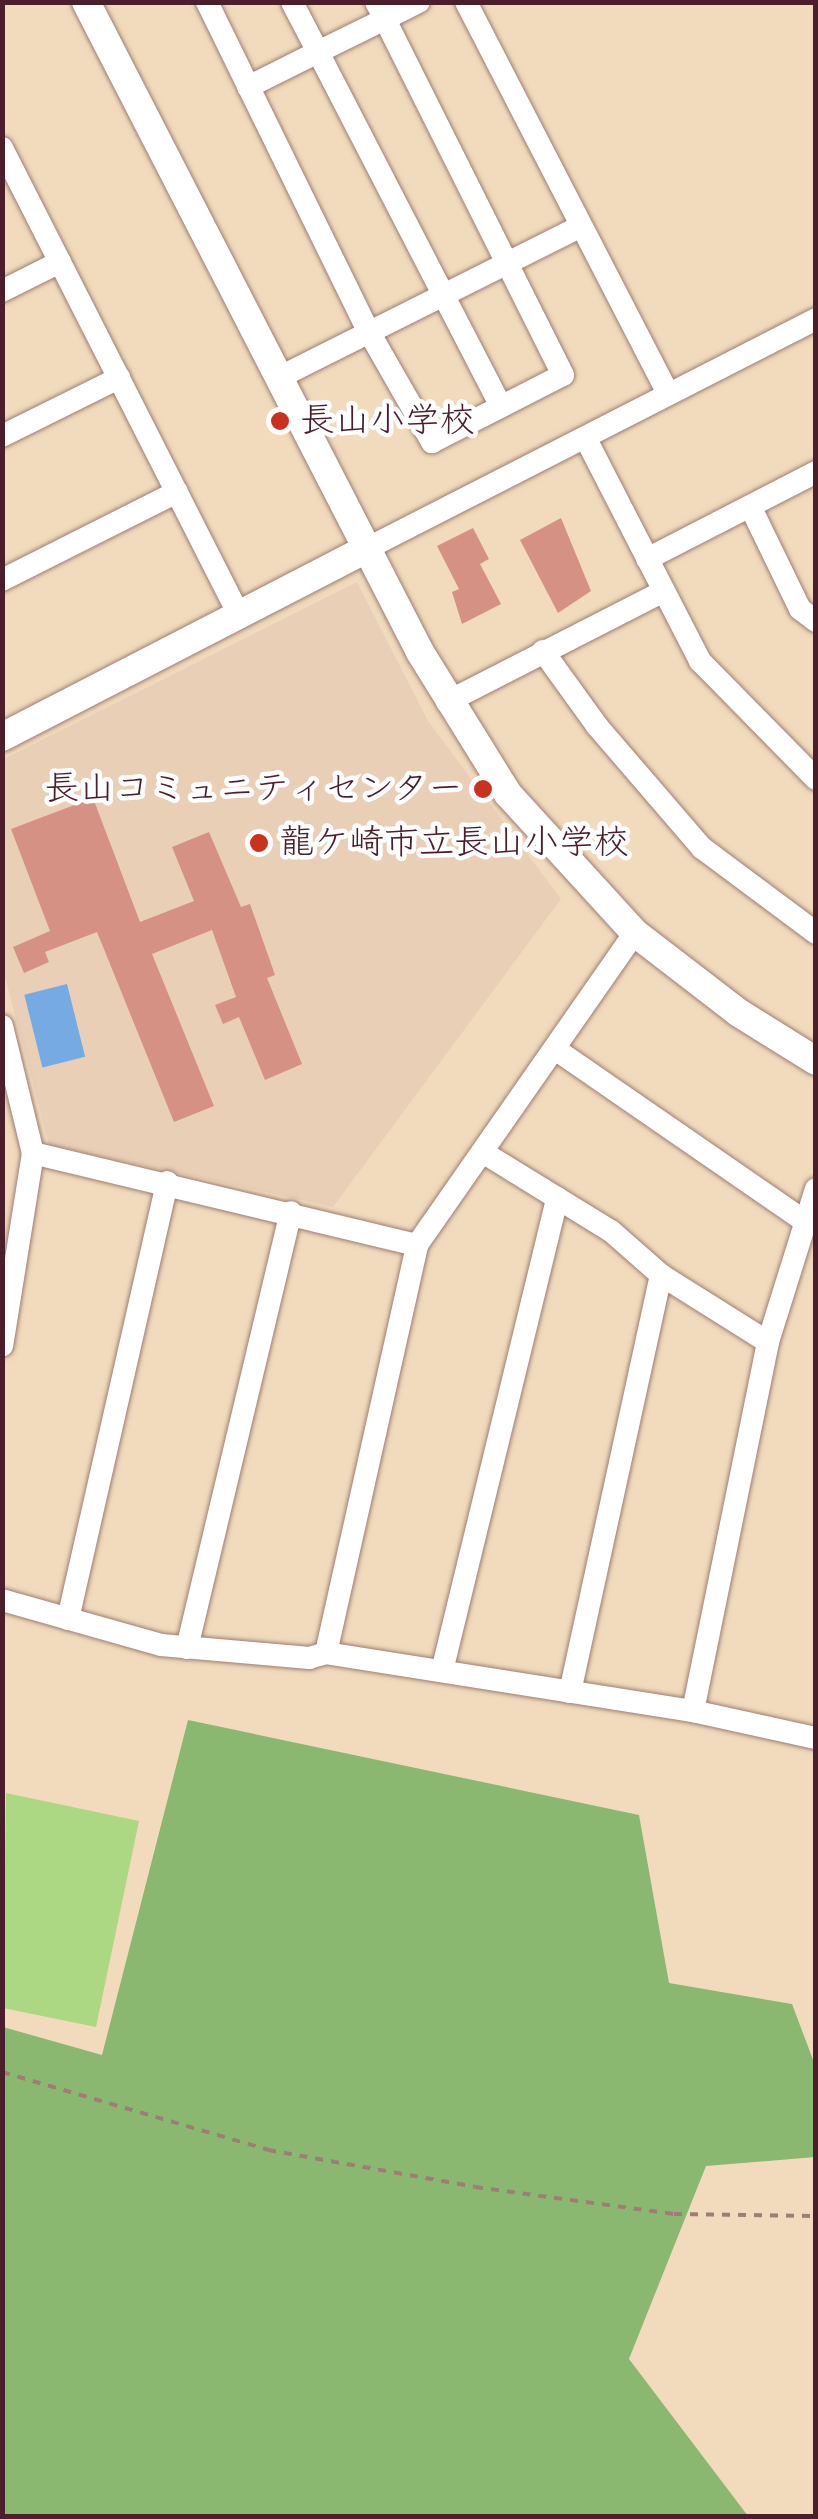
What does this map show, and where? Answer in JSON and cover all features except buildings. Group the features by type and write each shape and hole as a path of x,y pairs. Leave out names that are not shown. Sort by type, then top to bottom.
{"street":[{"path":"86,2 366,550 448,702 550,848 635,933 726,1003 816,1060"},
{"path":"206,2 369,332 432,442 563,375 512,261 380,11"},
{"path":"292,2 447,293 501,407"},
{"path":"248,87 318,52 380,11 420,2"},
{"path":"466,2 668,394"},
{"path":"2,148 240,617"},
{"path":"278,378 582,226"},
{"path":"2,291 60,262"},
{"path":"2,737 816,318"},
{"path":"2,436 119,378"},
{"path":"586,438 700,661 816,779"},
{"path":"646,559 816,472"},
{"path":"2,580 177,492"},
{"path":"751,508 800,609 816,621"},
{"path":"448,702 662,592"},
{"path":"543,650 598,726 702,848 816,933"},
{"path":"326,1652 417,1246 635,933"},
{"path":"2,1026 33,1153 2,1346"},
{"path":"555,1049 801,1219"},
{"path":"33,1153 291,1212 417,1246"},
{"path":"484,1154 611,1231 661,1275 768,1342"},
{"path":"68,1619 167,1182"},
{"path":"693,1711 768,1342 801,1219 816,1189"},
{"path":"442,1671 556,1198"},
{"path":"187,1648 291,1212"},
{"path":"570,1692 661,1275"},
{"path":"2,1600 187,1648 309,1658 326,1652 814,1731"}],"path":[{"path":"2,2072 268,2150 475,2187 674,2214 816,2216"}],"shaded area":[{"name":"龍ケ崎市立長山小学校","path":"357,582 428,721 561,899 333,1207 49,1145 3,969 2,760"}],"green space":[{"path":"188,1720 639,1815 669,1983 792,2004 815,2065 815,2157 706,2166 629,2359 748,2516 3,2516 3,2027 102,2055"},
{"path":"6,1793 139,1821 96,2027 3,2008"}],"water":[{"path":"67,984 85,1057 42,1067 24,995"}],"place":[{"name":"長山小学校","path":"280,421"},
{"name":"長山コミュニティセンター","path":"483,789"},
{"name":"龍ケ崎市立長山小学校","path":"259,843"}]}
